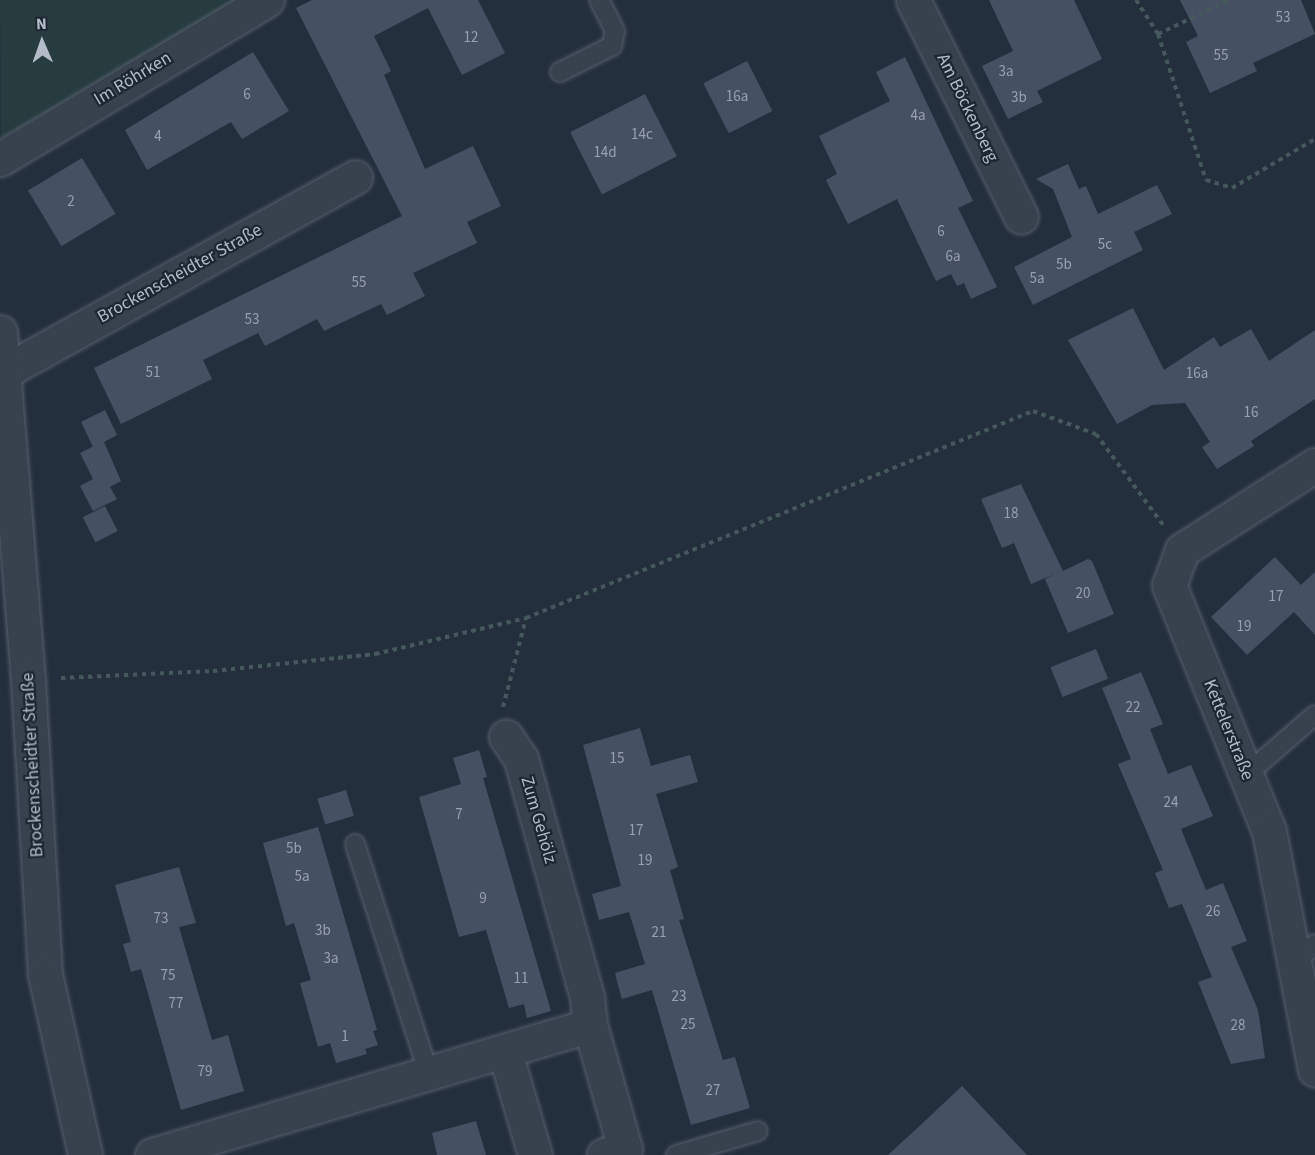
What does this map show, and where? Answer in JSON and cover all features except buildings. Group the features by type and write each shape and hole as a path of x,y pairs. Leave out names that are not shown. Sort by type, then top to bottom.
{"street":[{"name":"Im Röhrken","path":"0,159 267,0"},
{"name":"Am Böckenberg","path":"914,0 1021,217"},
{"name":"Brockenscheidter Straße","path":"3,373 354,177"},
{"name":"Brockenscheidter Straße","path":"0,332 28,680 45,974 85,1155"},
{"path":"1182,550 1315,465"},
{"name":"Kettelerstraße","path":"1182,550 1169,585 1269,831 1305,953 1315,1070"},
{"name":"Zum Gehölz","path":"506,737 521,759 587,997 590,1025 622,1153"},
{"path":"152,1155 506,1052 590,1025"},
{"path":"506,1052 536,1155"}],"lane":[{"path":"560,72 612,46 615,31 599,0"},
{"path":"1246,775 1315,716"},
{"path":"355,844 429,1074"},
{"path":"676,1155 758,1131"}],"path":[{"path":"1136,0 1158,34 1206,180 1232,188 1315,139"},
{"path":"1158,34 1230,0"},
{"path":"28,680 213,671 375,654 526,618 1033,411 1096,434 1182,550"},
{"path":"506,737 502,713 526,618"}],"green space":[{"path":"0,0 249,0 1,138"}]}
